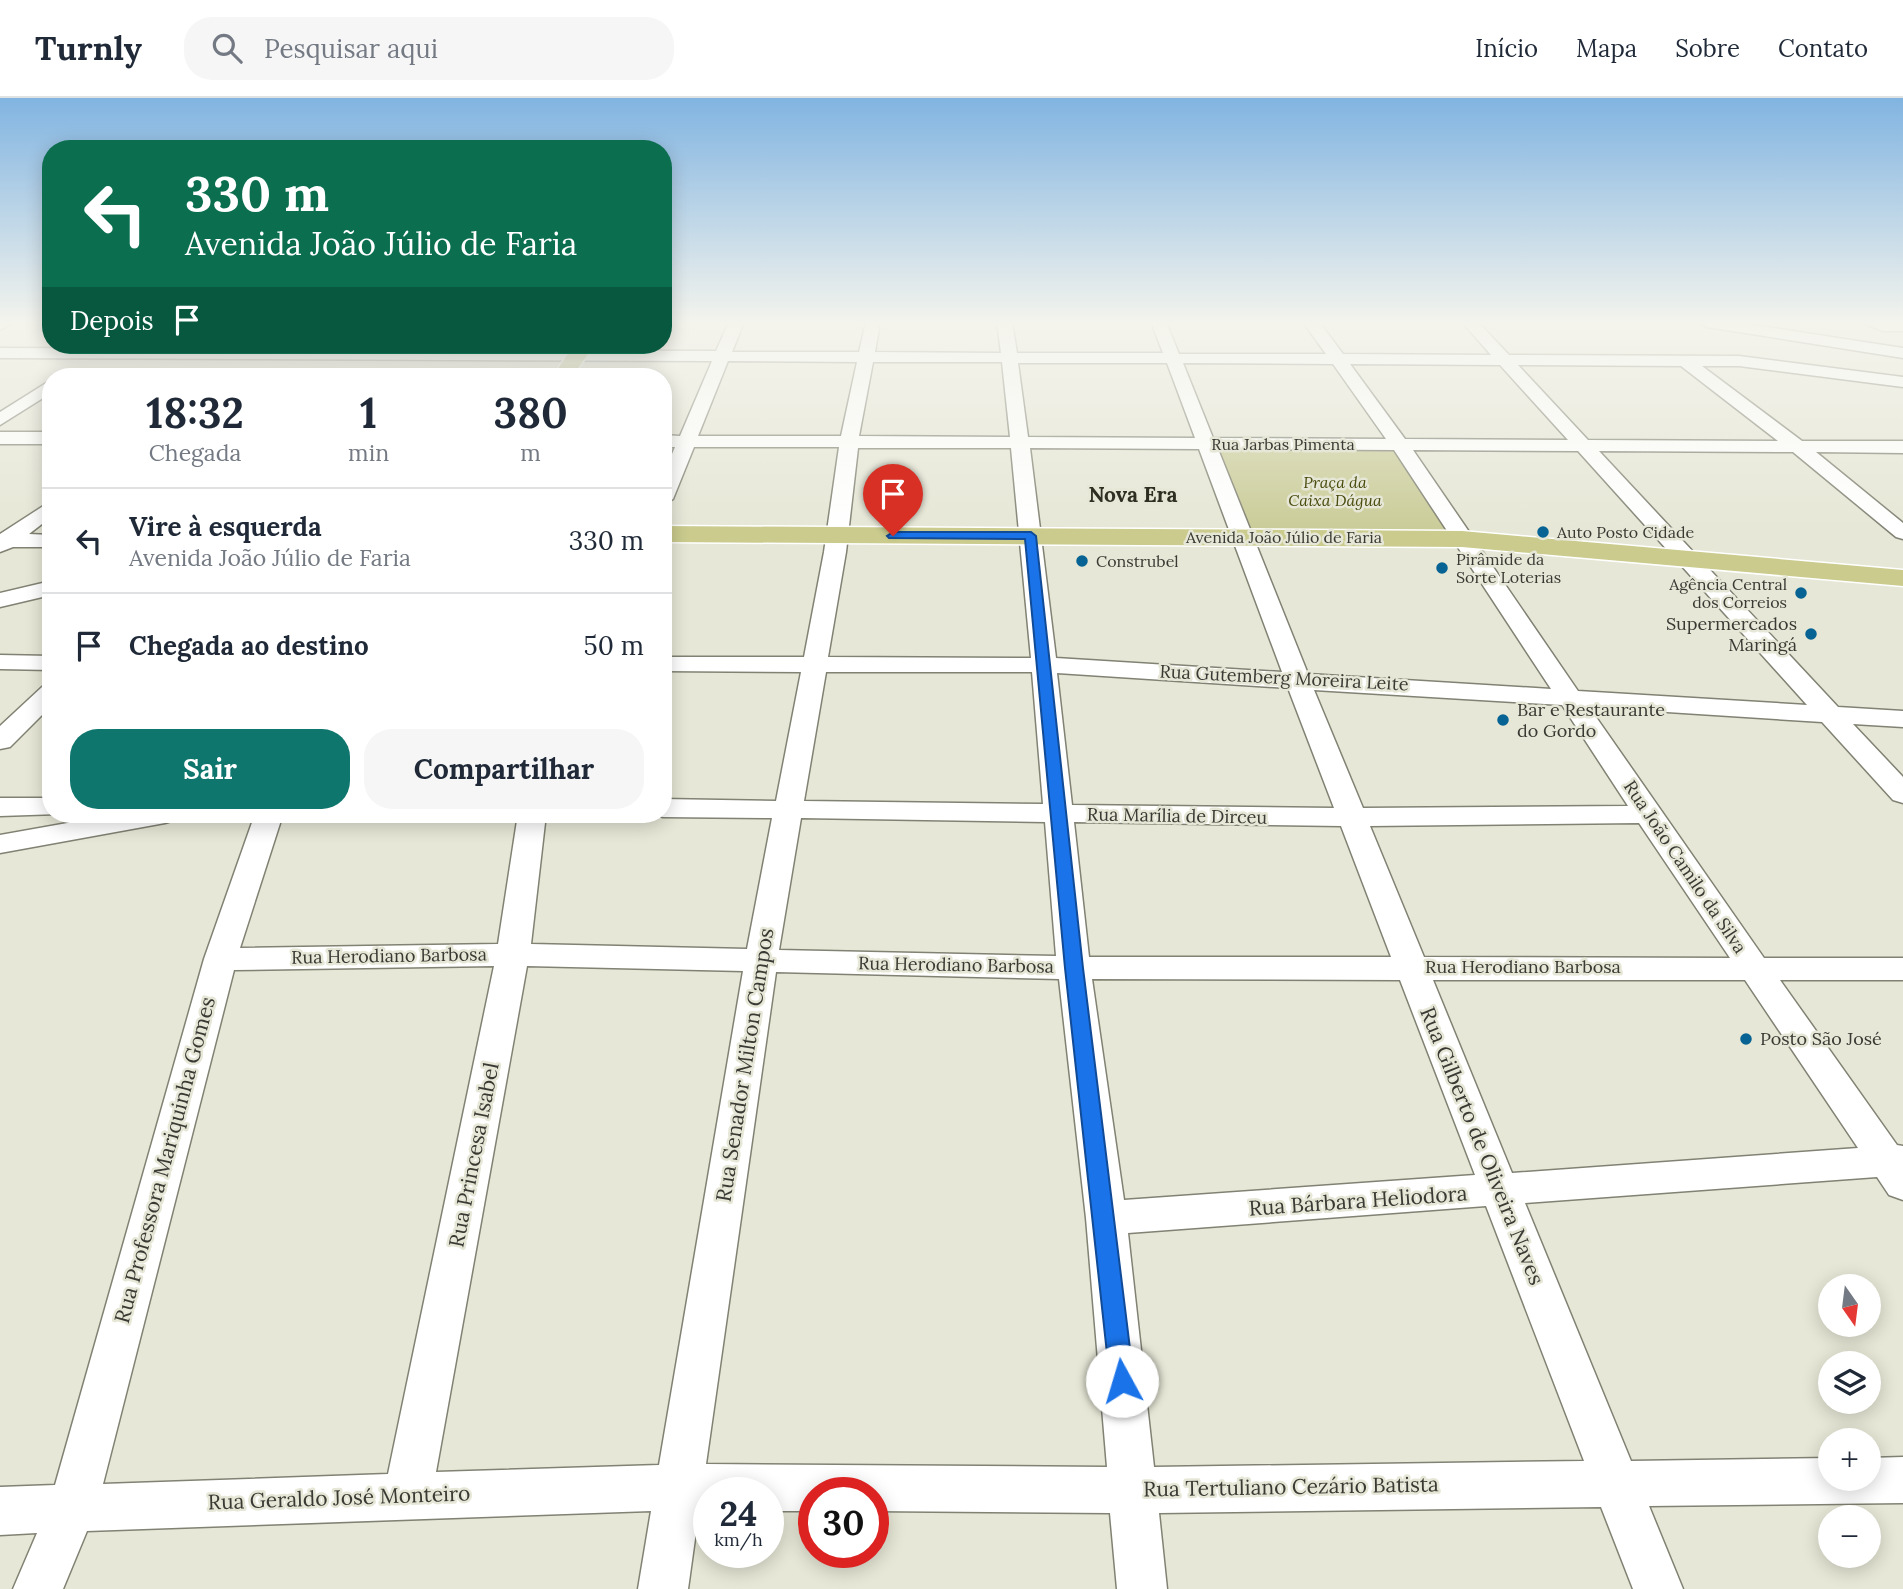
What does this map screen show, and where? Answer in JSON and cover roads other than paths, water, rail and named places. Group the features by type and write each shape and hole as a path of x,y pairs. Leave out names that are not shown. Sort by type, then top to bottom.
{"main road":[{"name":"Avenida João Júlio de Faria","path":"672,534 837,540"},
{"name":"Avenida João Júlio de Faria","path":"672,542 1031,540 1465,544 1903,578"},
{"name":"Avenida João Júlio de Faria","path":"1690,562 1903,586"}],"street":[{"path":"0,420 41,392"},
{"path":"672,477 707,392"},
{"name":"Rua Senador Milton Campos","path":"663,1589 761,960 837,540 849,441 859,392"},
{"path":"1013,392 1031,540 1074,968 1106,1217 1142,1589"},
{"name":"Rua Gilberto de Oliveira Naves","path":"1186,392 1410,967 1658,1589"},
{"name":"Rua João Camilo da Silva","path":"1361,392 1754,968 1898,1168"},
{"path":"1533,392 1903,794"},
{"path":"1725,392 1903,533"},
{"path":"0,438 42,438"},
{"name":"Rua Jarbas Pimenta","path":"672,441 1903,447"},
{"path":"5,539 42,513"},
{"path":"5,539 42,534"},
{"path":"5,539 42,541"},
{"path":"0,591 42,581"},
{"path":"0,600 42,590"},
{"path":"0,662 42,663"},
{"name":"Rua Gutemberg Moreira Leite","path":"672,664 1043,665 1297,678 1903,719"},
{"path":"0,741 42,701"},
{"path":"0,807 42,807"},
{"name":"Rua Marília de Dirceu","path":"672,808 1353,817 1648,814"},
{"path":"0,844 116,823"},
{"name":"Rua Professora Mariquinha Gomes","path":"38,1589 72,1509 220,958 265,823"},
{"name":"Rua Princesa Isabel","path":"408,1495 513,955 531,823"},
{"name":"Rua Herodiano Barbosa","path":"220,958 513,955 1074,968 1903,969"},
{"name":"Rua Bárbara Heliodora","path":"1106,1217 1898,1168"},
{"name":"Rua Tertuliano Cezário Batista","path":"678,1487 1133,1490 1616,1481 1903,1480"},
{"name":"Rua Geraldo José Monteiro","path":"0,1511 678,1487"}],"place":[{"name":"Auto Posto Cidade","path":"1543,532"},
{"name":"Construbel","path":"1082,561"},
{"name":"Pirâmide da Sorte Loterias","path":"1442,568"},
{"name":"Agência Central dos Correios","path":"1801,593"},
{"name":"Supermercados Maringá","path":"1811,634"},
{"name":"Bar e Restaurante do Gordo","path":"1503,720"},
{"name":"Posto São José","path":"1746,1039"}],"district":[{"name":"Nova Era","path":"1133,495"}],"park label":[{"name":"Praça da Caixa Dágua","path":"1335,491"}]}
